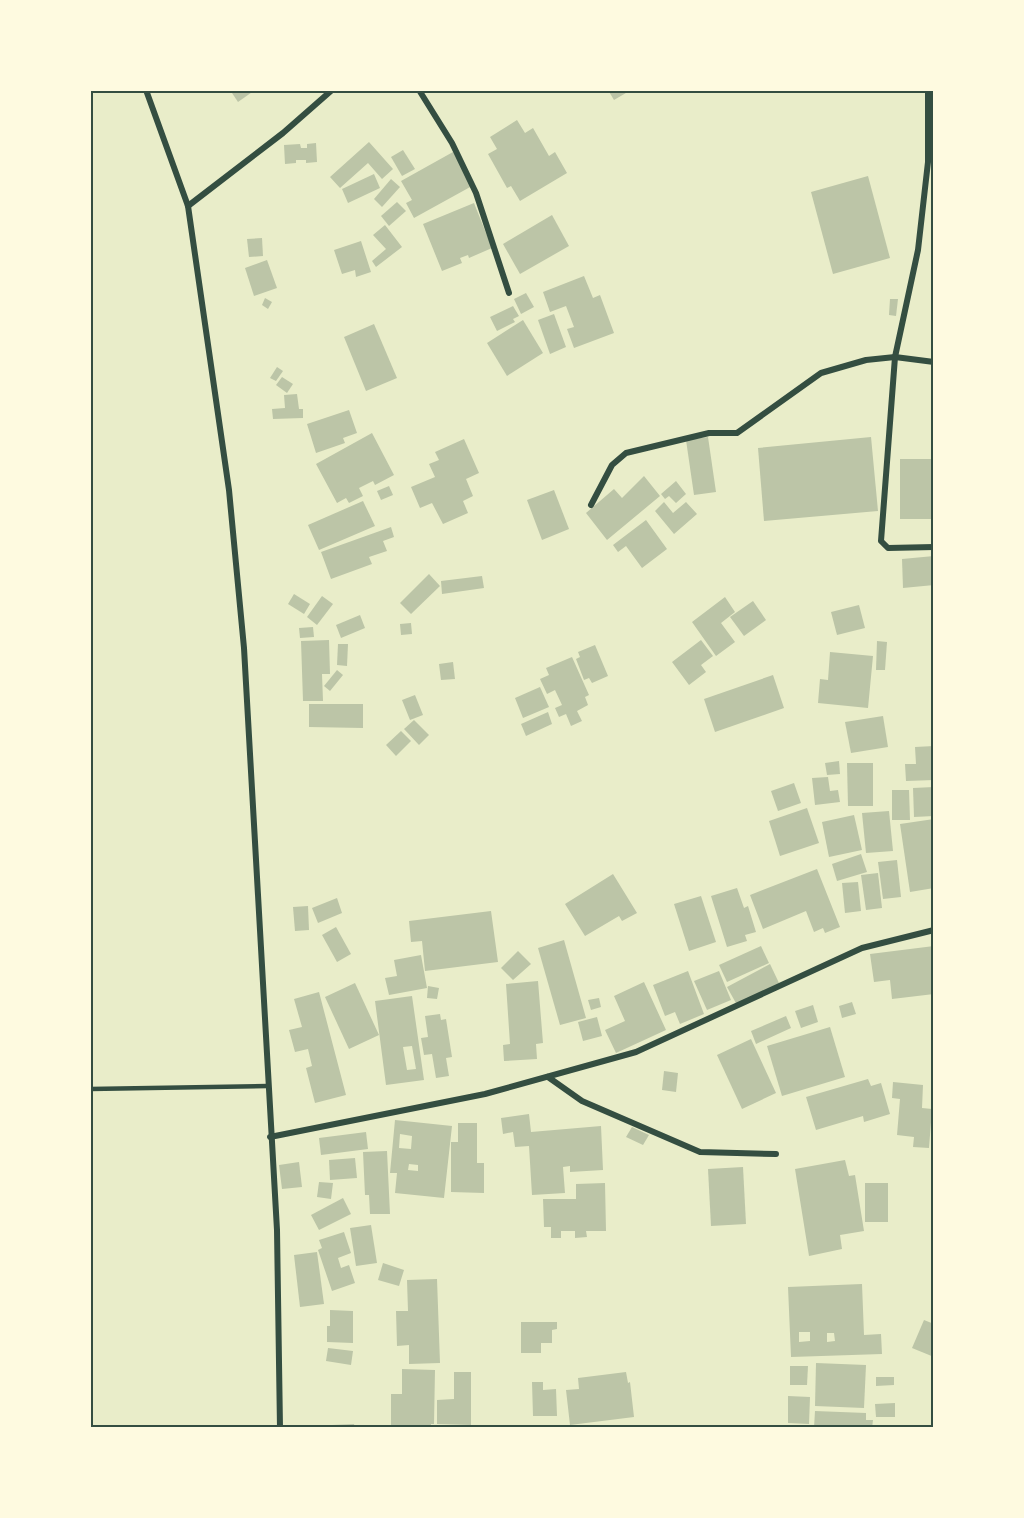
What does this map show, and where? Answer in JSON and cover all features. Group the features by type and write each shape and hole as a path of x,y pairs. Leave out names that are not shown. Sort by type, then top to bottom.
{"street":[{"path":"146,90 188,206 229,490 244,648 278,1258 280,1428"},
{"path":"188,206 283,133 332,90"},
{"path":"419,90 452,143 476,193 509,293"},
{"path":"928,90 928,162 918,250 895,357 881,541 888,548 934,547"},
{"path":"591,505 612,465 626,453 709,433 737,433 821,373 866,360 895,357 934,362"},
{"path":"270,1137 485,1094 636,1052 862,948 934,930"},
{"path":"548,1077 582,1101 700,1152 776,1154"}],"lane":[{"path":"90,1089 268,1086"}],"building":[{"path":"230,90 255,90 238,102"},
{"path":"608,90 631,90 614,100"},
{"path":"517,120 525,133 533,128 549,156 555,152 567,173 520,201 511,186 507,188 488,154 497,149 490,137"},
{"path":"369,142 393,169 382,179 368,163 340,188 330,177"},
{"path":"316,143 317,162 306,163 306,160 296,160 296,163 285,164 284,145 300,144 301,148 307,148 307,144"},
{"path":"403,150 415,169 402,176 391,157"},
{"path":"453,152 472,186 414,218 406,203 412,200 401,181"},
{"path":"374,174 380,188 348,203 342,189"},
{"path":"868,176 890,258 833,274 811,192"},
{"path":"391,179 400,187 382,207 374,199"},
{"path":"397,202 406,211 389,226 381,216"},
{"path":"474,203 492,248 469,258 468,255 460,258 462,263 442,271 423,224"},
{"path":"552,215 569,246 520,274 503,244"},
{"path":"385,225 402,247 376,267 372,261 386,249 373,235"},
{"path":"262,238 263,256 249,257 247,239"},
{"path":"361,241 371,272 356,277 355,270 342,274 334,250"},
{"path":"267,260 277,288 254,296 245,268"},
{"path":"584,276 593,298 600,295 614,333 574,348 567,329 574,327 566,306 550,312 543,292"},
{"path":"526,293 534,307 521,314 514,299"},
{"path":"265,298 272,302 268,309 262,305"},
{"path":"890,299 898,299 896,316 889,315"},
{"path":"513,306 519,316 513,319 515,322 497,331 490,317"},
{"path":"554,314 566,347 550,354 538,320"},
{"path":"523,320 543,353 507,376 487,343"},
{"path":"374,324 397,378 366,391 344,337"},
{"path":"277,367 283,371 276,381 270,378"},
{"path":"282,377 293,384 287,393 276,385"},
{"path":"297,394 299,409 303,409 303,418 273,419 272,409 285,408 284,395"},
{"path":"349,410 357,433 343,438 345,443 316,453 307,424"},
{"path":"372,433 394,475 375,485 373,481 359,488 363,496 349,503 346,498 337,503 316,464"},
{"path":"708,437 716,492 694,495 686,440"},
{"path":"871,437 878,511 764,521 758,448"},
{"path":"464,439 479,473 466,479 473,496 463,501 468,513 443,524 432,503 420,508 411,487 435,477 429,464 439,460 435,452"},
{"path":"900,459 934,459 934,519 900,519"},
{"path":"644,476 660,496 607,540 586,513 614,489 622,498"},
{"path":"676,481 686,494 676,503 669,496 665,499 661,494"},
{"path":"389,486 393,495 381,500 377,491"},
{"path":"554,490 569,529 542,540 527,500"},
{"path":"363,501 375,526 319,550 308,525"},
{"path":"664,502 673,513 686,502 697,514 674,534 655,511"},
{"path":"646,520 667,549 642,568 626,546 618,552 613,545"},
{"path":"391,527 394,537 383,541 387,551 369,557 372,564 331,579 321,552"},
{"path":"934,556 934,585 903,588 902,559"},
{"path":"429,574 440,586 411,614 400,603"},
{"path":"482,576 484,588 442,594 441,581"},
{"path":"294,594 310,604 304,614 288,604"},
{"path":"322,596 333,604 317,625 307,617"},
{"path":"725,597 735,612 721,623 735,642 716,656 692,622"},
{"path":"753,601 766,620 744,636 730,617"},
{"path":"859,605 865,628 837,635 831,612"},
{"path":"360,615 365,628 341,638 336,625"},
{"path":"411,623 412,634 401,635 400,624"},
{"path":"313,627 314,637 300,638 299,628"},
{"path":"329,640 330,674 322,674 323,701 303,701 301,641"},
{"path":"701,640 713,656 701,665 706,672 689,685 672,662"},
{"path":"877,641 887,642 885,670 876,670"},
{"path":"338,644 348,644 347,666 337,665"},
{"path":"595,645 608,676 592,683 589,678 584,680 576,659 580,657 578,652"},
{"path":"830,652 873,656 868,708 818,703 820,679 828,680"},
{"path":"572,657 589,695 585,697 588,705 577,711 582,721 571,726 566,714 559,717 555,708 562,705 555,690 547,694 540,679 549,675 546,668"},
{"path":"453,662 455,679 441,680 439,664"},
{"path":"337,670 343,675 330,691 324,686"},
{"path":"773,675 784,708 715,732 704,699"},
{"path":"540,687 549,707 523,718 515,698"},
{"path":"415,695 423,715 410,720 402,700"},
{"path":"309,704 363,704 363,728 309,727"},
{"path":"548,712 552,724 526,736 521,724"},
{"path":"883,716 888,747 851,753 845,722"},
{"path":"414,720 429,735 419,745 404,729"},
{"path":"401,731 411,741 396,756 386,745"},
{"path":"934,746 934,780 906,781 905,764 916,764 915,747"},
{"path":"839,761 840,774 827,775 825,763"},
{"path":"847,763 873,763 873,806 848,806"},
{"path":"828,777 830,791 838,790 840,802 815,805 812,778"},
{"path":"794,783 801,803 778,811 771,791"},
{"path":"934,787 934,816 914,817 913,788"},
{"path":"892,790 909,790 910,820 892,820"},
{"path":"807,808 819,843 780,856 769,821"},
{"path":"889,811 893,851 866,853 862,813"},
{"path":"854,815 862,850 829,857 822,822"},
{"path":"934,819 934,888 910,892 900,824"},
{"path":"861,854 867,872 837,881 832,864"},
{"path":"897,860 901,897 883,899 878,862"},
{"path":"817,869 840,927 825,933 823,928 814,932 806,911 763,929 750,895"},
{"path":"878,873 882,908 866,910 861,875"},
{"path":"613,874 637,913 622,921 619,916 585,936 565,904"},
{"path":"858,882 861,911 845,913 842,883"},
{"path":"737,888 744,908 748,906 756,932 745,935 747,941 727,947 711,896"},
{"path":"701,896 716,942 689,951 674,904"},
{"path":"337,898 342,913 318,923 312,908"},
{"path":"308,906 309,930 295,931 293,907"},
{"path":"491,911 498,962 425,971 422,941 411,942 409,921"},
{"path":"336,927 351,954 337,962 322,935"},
{"path":"564,940 586,1018 560,1025 538,948"},
{"path":"761,946 769,963 727,982 719,965"},
{"path":"934,946 934,994 892,999 890,980 874,982 870,954"},
{"path":"518,951 531,964 513,980 501,968"},
{"path":"421,955 427,988 389,995 385,978 397,976 394,960"},
{"path":"770,964 779,983 737,1005 727,987"},
{"path":"688,971 704,1014 680,1024 675,1012 665,1016 653,985"},
{"path":"719,971 731,1000 707,1010 694,981"},
{"path":"538,981 543,1043 536,1044 537,1059 504,1061 503,1045 510,1044 506,984"},
{"path":"644,982 666,1030 616,1053 605,1030 625,1021 614,996"},
{"path":"355,983 379,1035 349,1049 325,997"},
{"path":"428,986 439,988 437,999 427,998"},
{"path":"319,992 346,1095 315,1103 306,1068 312,1066 308,1049 295,1052 289,1030 302,1027 294,999"},
{"path":"412,996 424,1080 386,1085 375,1001","holes":["412,1046 416,1069 407,1070 403,1047"]},
{"path":"599,998 601,1007 591,1010 588,1000"},
{"path":"852,1002 856,1014 842,1018 839,1006"},
{"path":"813,1005 818,1022 801,1028 795,1011"},
{"path":"440,1014 441,1020 446,1019 452,1057 446,1058 449,1076 436,1078 432,1054 424,1055 421,1038 428,1037 425,1016"},
{"path":"786,1016 791,1028 756,1044 751,1031"},
{"path":"597,1017 602,1036 583,1041 578,1022"},
{"path":"830,1027 845,1077 782,1096 767,1046"},
{"path":"751,1039 776,1093 742,1109 717,1055"},
{"path":"664,1071 678,1073 676,1092 662,1090"},
{"path":"868,1079 871,1086 881,1083 890,1114 864,1122 863,1116 816,1130 806,1097"},
{"path":"893,1082 923,1085 922,1108 932,1109 929,1148 913,1147 914,1137 897,1135 900,1099 892,1098"},
{"path":"529,1114 531,1132 601,1126 603,1170 570,1172 570,1166 563,1167 565,1193 532,1195 529,1146 515,1147 513,1132 503,1134 501,1118"},
{"path":"395,1120 452,1126 444,1198 395,1193 397,1173 390,1173","holes":["400,1134 412,1136 411,1149 399,1148","409,1164 418,1165 418,1171 408,1170"]},
{"path":"458,1123 477,1123 477,1163 484,1163 484,1193 451,1192 451,1142 458,1142"},
{"path":"632,1127 649,1135 643,1145 626,1137"},
{"path":"366,1132 368,1149 321,1155 319,1138"},
{"path":"387,1151 390,1214 370,1214 369,1195 365,1195 363,1152"},
{"path":"355,1158 357,1178 330,1180 329,1160"},
{"path":"845,1160 849,1176 855,1175 864,1231 840,1235 842,1249 809,1256 795,1169"},
{"path":"299,1162 302,1187 282,1189 279,1165"},
{"path":"743,1167 746,1224 711,1226 708,1169"},
{"path":"319,1182 333,1183 331,1199 317,1197"},
{"path":"605,1183 606,1231 586,1231 587,1237 575,1238 575,1231 561,1231 561,1238 551,1238 551,1227 544,1227 543,1199 576,1199 576,1184"},
{"path":"865,1183 888,1183 888,1222 865,1222"},
{"path":"343,1198 351,1214 319,1230 311,1215"},
{"path":"371,1225 377,1263 356,1266 350,1228"},
{"path":"344,1232 351,1253 338,1258 341,1268 349,1265 355,1283 332,1291 318,1250 322,1248 319,1240"},
{"path":"317,1252 324,1304 300,1307 294,1255"},
{"path":"383,1263 404,1270 399,1286 378,1280"},
{"path":"437,1279 440,1363 409,1364 409,1345 397,1346 396,1311 408,1311 407,1280"},
{"path":"862,1284 864,1335 881,1334 882,1354 791,1357 788,1287","holes":["799,1332 810,1332 810,1341 799,1342","827,1333 834,1333 835,1341 827,1342"]},
{"path":"330,1310 353,1311 353,1343 327,1342"},
{"path":"924,1320 934,1324 934,1357 912,1348"},
{"path":"521,1322 557,1322 557,1329 552,1330 552,1343 541,1343 541,1353 521,1353"},
{"path":"328,1348 353,1351 351,1365 326,1361"},
{"path":"816,1363 866,1365 864,1408 815,1406"},
{"path":"790,1366 808,1366 807,1385 790,1385"},
{"path":"402,1369 435,1370 434,1424 431,1424 431,1428 391,1428 391,1394 402,1394"},
{"path":"454,1372 471,1372 471,1425 437,1424 437,1400 454,1399"},
{"path":"626,1372 628,1383 630,1382 634,1417 570,1425 566,1390 579,1389 578,1378"},
{"path":"876,1377 894,1377 894,1385 876,1386"},
{"path":"532,1382 543,1382 543,1390 556,1389 557,1416 533,1416"},
{"path":"788,1396 810,1397 809,1424 788,1423"},
{"path":"895,1403 895,1417 876,1417 875,1404"},
{"path":"815,1411 866,1413 866,1420 873,1420 872,1428 814,1428"},
{"path":"354,1424 355,1428 332,1428 332,1425"}]}
